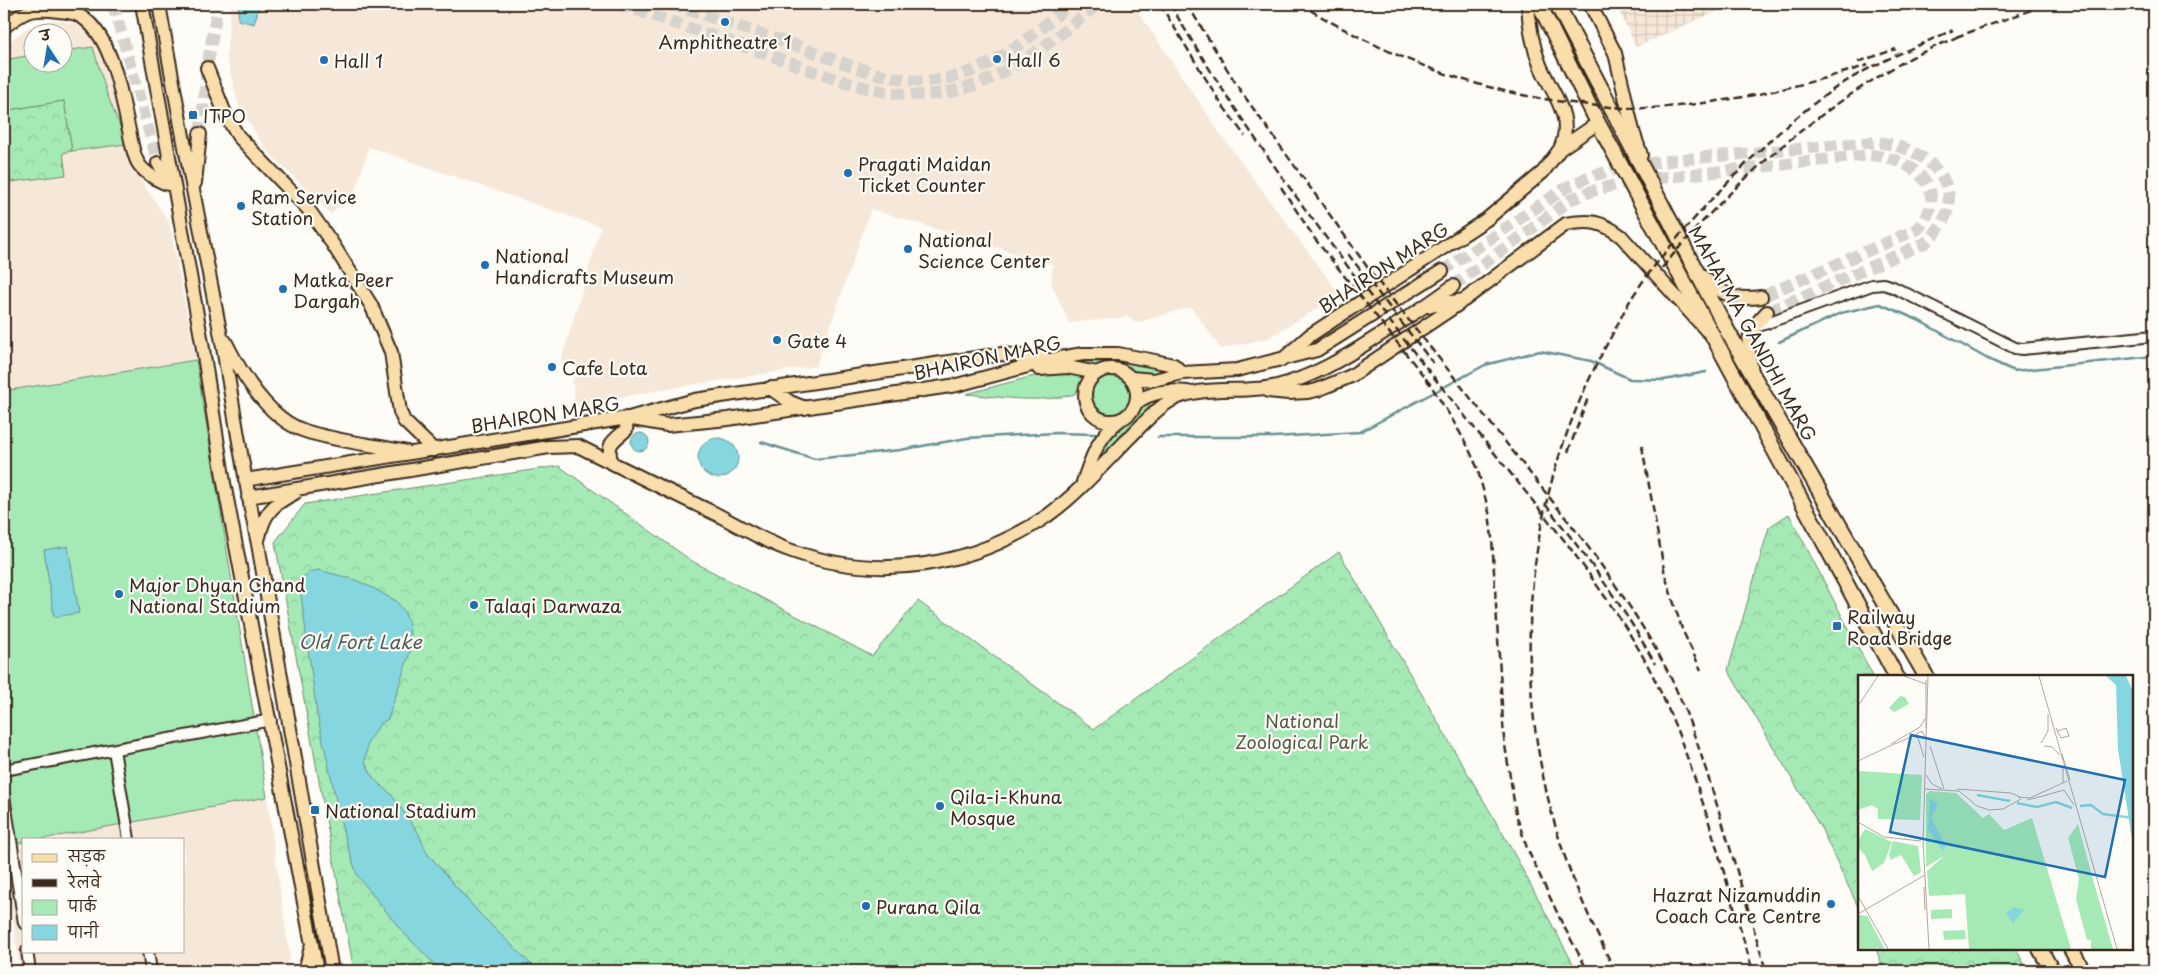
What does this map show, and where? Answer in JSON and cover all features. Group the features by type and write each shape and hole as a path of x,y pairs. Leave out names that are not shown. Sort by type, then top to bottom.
{"highway":[{"name":"MAHATMA GANDHI MARG","path":"1539,4 1598,122 1895,675"},
{"name":"MAHATMA GANDHI MARG","path":"1557,4 1651,187 1752,374 1925,675"},
{"path":"2041,950 2052,971"},
{"path":"2072,950 2083,971"}],"main road":[{"path":"142,4 172,185 202,342 224,483 271,720 317,971"},
{"path":"158,4 220,332 332,971"},
{"path":"1528,4 1529,19 1540,64 1566,118 1564,140 1560,149"},
{"path":"1590,4 1615,53 1633,131 1651,187"},
{"path":"4,27 28,8 76,14 92,25 105,44 122,97 134,154 139,165 164,184 172,185"},
{"path":"207,68 226,116 238,136 308,209 371,305 391,352 400,412 404,421 434,450"},
{"name":"BHAIRON MARG","path":"245,480 628,418 667,425 728,419 805,408 957,385 1054,359 1083,354 1118,354 1174,365 1188,373 1237,370 1282,360 1309,336 1487,219 1543,172 1560,149 1598,122"},
{"path":"194,200 200,134"},
{"path":"158,164 172,185"},
{"path":"1260,390 1288,394 1308,392 1351,376 1464,300 1566,224 1585,221 1605,224 1621,236 1714,339"},
{"path":"1282,360 1317,350 1442,271"},
{"path":"1696,272 1723,293 1742,299 1761,297"},
{"name":"BHAIRON MARG","path":"248,497 549,447 578,446 771,543 809,557 868,567 928,564 984,549 1036,523 1081,486 1164,405 1180,396 1195,392 1260,390 1293,381 1338,361 1426,306 1453,286"},
{"path":"1426,306 1464,300"},
{"path":"1752,374 1747,344 1753,328 1767,312"},
{"path":"220,332 243,374 263,402 281,418 304,431 417,453"},
{"path":"611,462 609,447 612,441 626,430 628,418 694,400 1002,354 1054,359"},
{"path":"1006,371 1067,367 1097,373 1112,369 1123,372 1131,378 1136,388 1136,403"},
{"path":"1097,373 1089,381 1085,391 1088,407 1094,415 1104,420 1121,419"},
{"path":"1081,486 1096,446 1107,431 1130,413 1136,403 1146,396 1158,392 1195,392 1188,373 1154,380 1131,378"},
{"path":"770,388 790,402 805,408"},
{"path":"574,428 581,430 586,436 584,443 578,446"},
{"path":"258,544 262,522 268,513 282,500 304,489"},
{"path":"305,971 312,940"}],"street":[{"path":"1753,328 1882,284 1893,286 2014,348 2022,350 2154,336"},
{"path":"4,770 271,720"},
{"path":"114,750 129,838"},
{"path":"4,796 22,910"},
{"path":"27,952 30,971"},
{"path":"148,952 151,971"}],"shaded area":[{"path":"231,4 1133,4 1224,139 1340,295 1268,338 1221,349 1191,307 1136,323 1127,317 1069,323 1051,282 1053,265 871,209 816,366 576,405 572,382 579,367 561,361 601,227 369,147 356,189 331,214 266,150 239,106 226,56"},
{"path":"1616,4 1734,4 1636,47"},
{"path":"52,20 67,22 45,22"},
{"path":"72,23 86,30 96,40 140,179 169,222 196,360 4,391 4,45 22,32 22,72 72,72"},
{"path":"267,797 290,959 282,971 20,971 4,859 4,846 22,842 22,952 185,952 185,838 47,838"}],"green space":[{"path":"93,47 107,94 127,144 72,151 64,101 4,111 4,60 22,57 22,72 72,72 72,50"},
{"path":"64,101 72,151 63,153 66,175 11,182 4,111"},
{"name":"Major Dhyan Chand National Stadium","path":"196,360 267,797 47,838 22,838 22,842 4,846 4,391"},
{"path":"1074,362 1120,362 1164,370 1151,374 1142,374 1133,373 1114,364 1087,367"},
{"path":"1067,372 1085,376 1075,394 1048,399 1035,399 966,394 1030,377"},
{"path":"1111,376 1125,381 1130,395 1125,409 1111,414 1097,409 1092,395 1097,381"},
{"path":"1169,396 1133,422 1097,463 1105,442 1120,427 1132,420 1139,409 1150,400"},
{"name":"National Zoological Park","path":"559,466 692,561 872,656 918,601 1094,729 1339,552 1506,839 1577,971 354,971 275,542 305,504"},
{"path":"1789,514 1872,675 1858,675 1858,907 1822,830 1728,670 1769,527"},
{"path":"1876,950 2017,950 2028,971 1884,971"}],"water":[{"path":"239,4 260,4 254,24 238,20"},
{"path":"636,433 644,433 649,438 647,449 636,451 631,446 631,438"},
{"path":"718,438 732,444 738,458 732,472 718,478 704,472 698,458 704,444"},
{"path":"68,546 79,613 54,617 44,550"},
{"name":"Old Fort Lake","path":"319,570 353,579 375,589 396,601 404,611 409,623 411,649 388,719 380,724 368,742 365,762 374,779 391,794 419,834 427,853 480,914 538,971 441,971 400,929 357,875 343,831 317,714 299,581 309,572"}],"waterway":[{"path":"1779,342 1841,313 1880,304 1918,320 1986,358 2014,371 2154,356"},
{"path":"1158,437 1274,437 1360,432 1485,365 1540,351 1591,361 1630,379 1664,380 1706,372"},
{"path":"761,442 815,459 900,450 967,438 1056,433 1095,434"}],"tunnel":[{"path":"113,4 158,163"},
{"path":"200,134 207,68 218,4"},
{"path":"619,4 856,85 879,91 926,95 949,92 970,86 1010,68 1047,44 1098,4"},
{"path":"670,4 852,66 891,77 910,80 948,78 982,66 1014,48 1070,4"},
{"path":"1442,271 1564,189 1588,177 1628,166 1875,142 1896,146 1914,153 1930,163 1942,176 1948,191 1948,208 1941,225 1925,243 1767,312"},
{"path":"1453,286 1572,199 1592,191 1631,181 1870,155 1885,157 1899,162 1922,177 1929,188 1931,200 1928,214 1918,229 1761,297"}],"railway":[{"path":"1160,4 1220,102 1245,136"},
{"path":"1170,4 1260,146 1309,214 1359,282 1568,545 1636,645 1655,680 1685,751 1709,823 1753,971"},
{"path":"1187,4 1240,90 1373,275 1580,536 1637,618 1667,670 1683,705 1709,778 1766,971"},
{"path":"1300,4 1366,41 1435,70 1507,92 1599,106 1650,108 1733,99 1788,88 1868,65"},
{"path":"1956,37 2048,4"},
{"path":"1615,971 1568,867 1545,785 1534,719 1530,653 1532,588 1542,523 1558,459 1582,396 1630,301 1662,256 1709,202 1787,125 1840,85 1895,56 1953,30"},
{"path":"1662,268 1714,209 1801,131 1832,107 1898,65 1961,35"},
{"path":"1858,62 1896,49"},
{"path":"1281,187 1315,239 1430,384 1467,445 1477,467 1489,512 1492,538 1504,739 1516,814 1527,848 1562,923 1588,971"},
{"path":"1348,254 1433,363"},
{"path":"1568,452 1589,395"},
{"path":"1642,446 1665,575 1682,629 1701,670"},
{"path":"1545,504 1617,601 1655,664"}],"place":[{"name":"Amphitheatre 1","path":"725,22"},
{"name":"Hall 6","path":"997,59"},
{"name":"Hall 1","path":"324,60"},
{"name":"ITPO","path":"193,115"},
{"name":"Pragati Maidan Ticket Counter","path":"848,173"},
{"name":"Ram Service Station","path":"241,206"},
{"name":"National Science Center","path":"908,249"},
{"name":"National Handicrafts Museum","path":"485,265"},
{"name":"Matka Peer Dargah","path":"283,289"},
{"name":"Gate 4","path":"777,340"},
{"name":"Cafe Lota","path":"552,367"},
{"name":"Major Dhyan Chand National Stadium","path":"119,594"},
{"name":"Talaqi Darwaza","path":"474,605"},
{"name":"Railway Road Bridge","path":"1837,626"},
{"name":"Qila-i-Khuna Mosque","path":"940,806"},
{"name":"National Stadium","path":"315,810"},
{"name":"Hazrat Nizamuddin Coach Care Centre","path":"1831,904"},
{"name":"Purana Qila","path":"866,906"}]}
